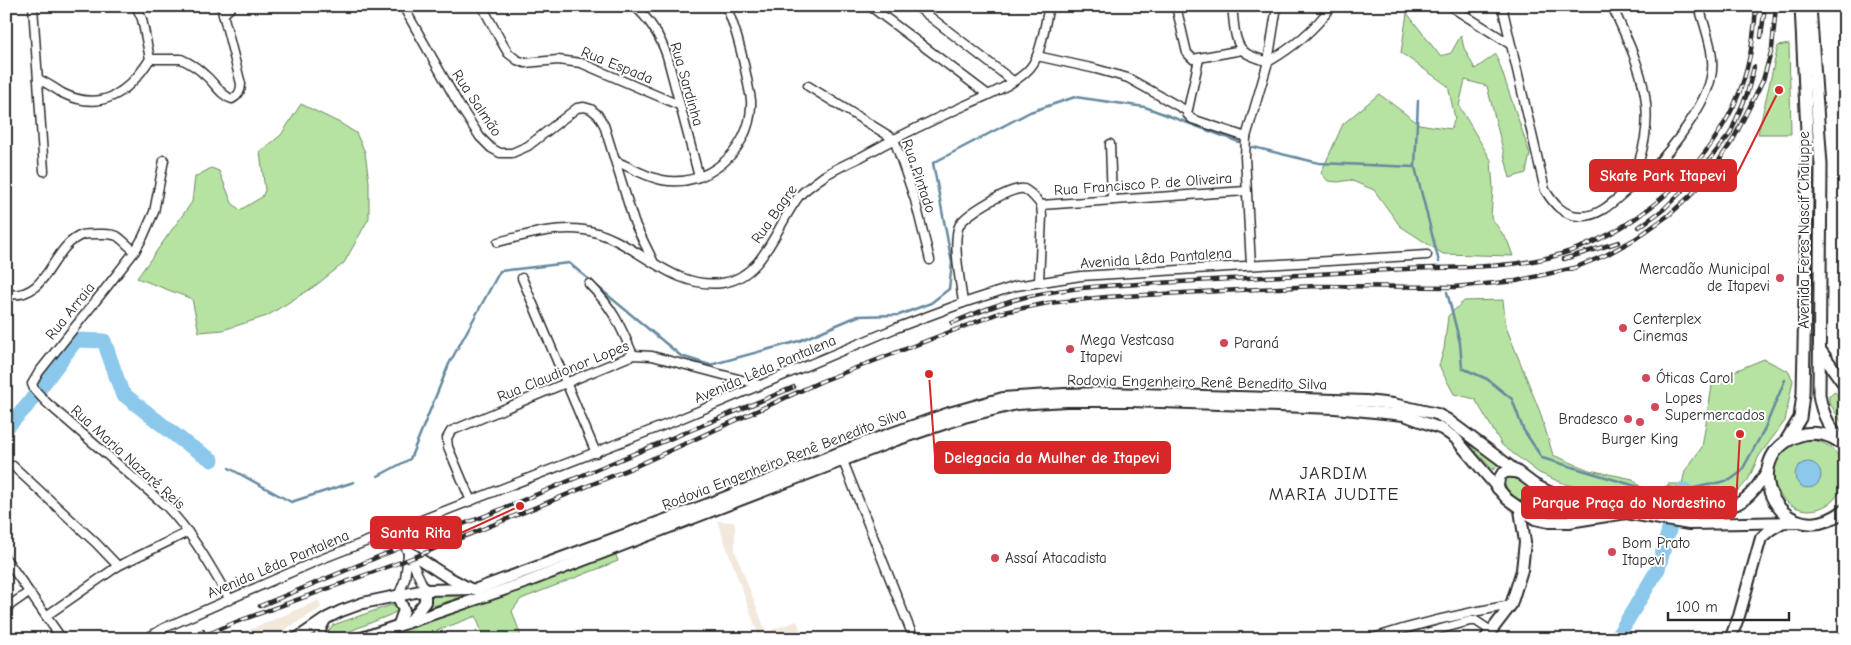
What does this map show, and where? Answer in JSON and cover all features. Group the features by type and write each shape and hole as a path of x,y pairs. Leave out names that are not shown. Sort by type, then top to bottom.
{"highway":[{"name":"Avenida Feres Nascif Chaluppe","path":"1768,471 1771,459 1800,418 1803,394 1808,145 1801,6"},
{"name":"Avenida Feres Nascif Chaluppe","path":"1810,6 1822,165 1819,394 1821,408 1830,427 1845,446"},
{"path":"1819,349 1845,385"},
{"path":"1786,440 1812,433 1824,434 1836,439 1845,446"},
{"path":"1768,471 1767,484 1771,497 1782,512 1799,522 1822,522 1839,517 1845,510"}],"main road":[{"name":"Rodovia Engenheiro Renê Benedito Silva","path":"296,639 341,610 363,603 425,590 477,589 703,506 864,443 949,413 1010,397 1108,393 1317,399 1393,404 1443,417 1462,429 1536,485 1548,491 1570,498 1638,503 1686,512 1726,508 1738,504 1756,489 1768,471"},
{"name":"Rodovia Engenheiro Renê Benedito Silva","path":"359,639 376,636 399,624 524,583 896,440 964,417 1017,404 1066,401 1131,401 1257,405 1384,412 1404,415 1424,421 1456,438 1498,489 1520,510 1534,519 1549,522 1569,522 1626,513 1689,524 1799,522"},
{"path":"1498,489 1498,481 1504,473 1507,471 1520,473"},
{"path":"1569,522 1576,513 1577,507 1576,502 1570,498"},
{"path":"1488,635 1511,605 1522,570 1525,542 1520,510"},
{"path":"1730,639 1740,616 1761,538 1784,522"},
{"path":"408,551 470,589"},
{"path":"410,621 425,602 425,590"},
{"path":"398,597 404,610 399,624"},
{"path":"322,639 320,628 328,618"}],"street":[{"path":"33,6 44,171"},
{"path":"38,79 63,93 79,99 98,101 114,96 130,86 150,59 142,19 136,6"},
{"path":"150,59 181,59 193,64 205,74 226,98 232,99 237,96 241,91 241,84 221,6"},
{"path":"223,15 232,6"},
{"name":"Rua Salmão","path":"403,6 459,105 480,137 491,148 500,153 512,153 528,146 577,108 591,109 598,115 604,125 634,222 655,265"},
{"name":"Rua Espada","path":"482,6 508,53 517,60 525,63 558,60 581,63 679,105"},
{"name":"Rua Sardinha","path":"634,6 644,14 661,40 667,56 699,177"},
{"path":"616,161 662,180 678,182 699,177 716,169 734,153 744,139 752,105 734,24 726,6"},
{"path":"870,6 987,94"},
{"path":"916,6 1013,81"},
{"name":"Rua Bagre","path":"498,242 540,232 565,229 585,230 610,238 655,265 687,280 704,284 724,283 742,276 756,264 779,231 800,195 825,175 1013,81 1033,66 1049,6"},
{"path":"1176,6 1188,54 1193,59 1242,50"},
{"path":"1232,6 1236,34 1242,50 1247,54 1268,62"},
{"path":"1250,265 1246,192 1246,137 1268,62 1277,6"},
{"path":"1268,62 1303,39 1320,22 1332,6"},
{"path":"1450,6 1510,44"},
{"path":"1502,6 1545,190 1560,209 1569,215 1590,215 1602,211 1662,159 1688,123 1707,90 1711,77 1710,44 1699,6"},
{"path":"1612,6 1635,58 1647,98 1646,136 1636,172 1628,188"},
{"path":"1037,56 1128,78 1187,111"},
{"path":"1199,59 1187,114 1192,119 1246,137"},
{"name":"Rua Pintado","path":"808,86 894,139 915,200 930,260"},
{"path":"1110,144 1112,200"},
{"name":"Rua Arraia","path":"34,389 32,384 39,372 135,251 143,237 154,212 164,160"},
{"path":"963,303 957,250 959,224 964,218 1015,189 1024,189 1032,194 1041,205 1039,281"},
{"name":"Rua Francisco P. de Oliveira","path":"1041,205 1246,192"},
{"path":"6,294 28,292 46,277 61,252 71,242 83,235 108,234 116,236 135,251"},
{"name":"Avenida Lêda Pantalena","path":"146,639 164,628 319,560 596,453 761,386 896,328 1016,286 1081,276 1427,255"},
{"path":"522,278 596,453"},
{"path":"589,284 614,312 633,355"},
{"name":"Rua Claudionor Lopes","path":"471,501 448,447 447,438 451,432 633,355 673,360 761,386"},
{"name":"Rua Maria Nazaré Reis","path":"34,389 47,403 166,506 188,532 230,600"},
{"path":"843,461 914,639"},
{"path":"13,466 118,566"},
{"path":"398,529 425,590"},
{"path":"46,616 118,566 188,532"},
{"path":"398,597 406,579 408,551"},
{"path":"6,559 62,639"},
{"path":"1845,568 1845,593"},
{"path":"6,608 29,592"},
{"path":"1370,639 1405,628 1480,610 1511,605"},
{"path":"1404,639 1470,621 1481,623 1488,635"}],"shaded area":[{"path":"717,521 735,522 735,551 766,632 797,621 804,639 760,639"},
{"path":"319,600 321,608 286,629 275,639 228,639"}],"green space":[{"path":"1407,13 1440,56 1451,53 1461,35 1464,48 1475,69 1496,54 1530,154 1526,173 1510,178 1487,86 1465,80 1459,106 1491,160 1493,188 1491,217 1508,242 1513,256 1443,254 1400,226 1374,190 1350,180 1328,181 1321,173 1343,124 1379,94 1419,124 1451,129 1455,118 1448,86 1401,53"},
{"path":"1789,44 1791,134 1758,134 1778,46"},
{"path":"301,104 356,133 365,152 369,182 369,218 344,263 315,286 267,316 223,330 199,332 192,299 137,278 192,202 195,177 211,168 219,171 232,203 240,210 262,197 265,190 260,152 281,135"},
{"path":"1503,300 1506,327 1540,412 1553,455 1589,470 1633,479 1643,490 1616,487 1588,490 1565,484 1539,473 1502,445 1475,399 1454,394 1439,366 1444,349 1448,316 1464,301"},
{"path":"1764,359 1788,371 1793,380 1785,421 1759,456 1748,480 1740,489 1730,495 1714,499 1665,496 1668,484 1682,484 1685,471 1702,447 1713,380"},
{"path":"1835,392 1845,404 1845,428 1829,402 1829,396"},
{"path":"1458,433 1500,464 1493,470"},
{"path":"1809,440 1828,446 1838,456 1844,475 1838,494 1828,504 1809,510 1790,504 1780,494 1774,475 1780,456 1790,446"},
{"path":"1511,473 1566,501 1569,504 1571,515 1563,519 1554,519 1543,516 1523,504 1507,488 1503,481 1505,476"},
{"path":"615,553 618,561 521,599 512,611 522,639 484,639 476,616 415,639 382,639 381,637"},
{"path":"471,594 421,610 429,596"},
{"path":"391,605 397,608 397,611 390,615 333,638 328,632 333,625"}],"water":[{"path":"1808,462 1817,466 1821,475 1817,484 1808,488 1799,484 1795,475 1799,466"}],"waterway":[{"path":"378,476 410,459 449,364 500,271 569,263 681,356 710,365 799,341 858,316 899,315 931,303 949,289 952,263 933,163 1030,112 1075,97 1145,107 1239,142"},
{"path":"1253,147 1319,163 1415,167 1418,101"},
{"path":"1415,167 1439,262"},
{"path":"1447,292 1460,343 1462,368 1487,379 1512,399 1523,429 1542,458 1649,490"},
{"path":"6,428 26,407 76,340 104,341 122,393 184,442 212,460"},
{"path":"1665,487 1685,490 1730,480 1741,472 1764,430 1785,380"},
{"path":"229,468 291,502 354,482"},
{"path":"1675,505 1685,490"},
{"path":"1616,639 1658,569 1670,526"}],"railway":[{"path":"952,323 1010,301 1032,295 1078,288 1502,265 1540,260 1584,246 1610,234 1656,202 1677,184 1713,141 1735,104 1745,77 1751,49 1756,6"},
{"path":"1761,37 1765,6"},
{"path":"197,639 236,622 412,558 634,467 822,381 999,313 1048,303 1106,297 1316,286 1454,287 1516,281 1574,268 1606,255 1635,239 1669,215 1690,196 1711,172 1733,140 1763,80 1772,49 1776,6"},
{"path":"1639,227 1664,209 1694,179 1730,134 1747,94 1754,67"},
{"path":"1564,259 1619,242"},
{"path":"260,606 414,542 485,516 794,387"},
{"path":"185,639 203,631"}],"place":[{"name":"Skate Park Itapevi","path":"1779,90"},
{"name":"Mercadão Municipal de Itapevi","path":"1780,278"},
{"name":"Centerplex Cinemas","path":"1623,328"},
{"name":"Paraná","path":"1224,343"},
{"name":"Mega Vestcasa Itapevi","path":"1070,349"},
{"name":"Delegacia da Mulher de Itapevi","path":"929,374"},
{"name":"Óticas Carol","path":"1646,378"},
{"name":"Lopes Supermercados","path":"1655,407"},
{"name":"Bradesco","path":"1628,419"},
{"name":"Burger King","path":"1640,422"},
{"name":"Parque Praça do Nordestino","path":"1740,434"},
{"name":"Santa Rita","path":"520,506"},
{"name":"Bom Prato Itapevi","path":"1612,552"},
{"name":"Assaí Atacadista","path":"995,558"}],"district":[{"name":"JARDIM MARIA JUDITE","path":"1334,483"}]}
